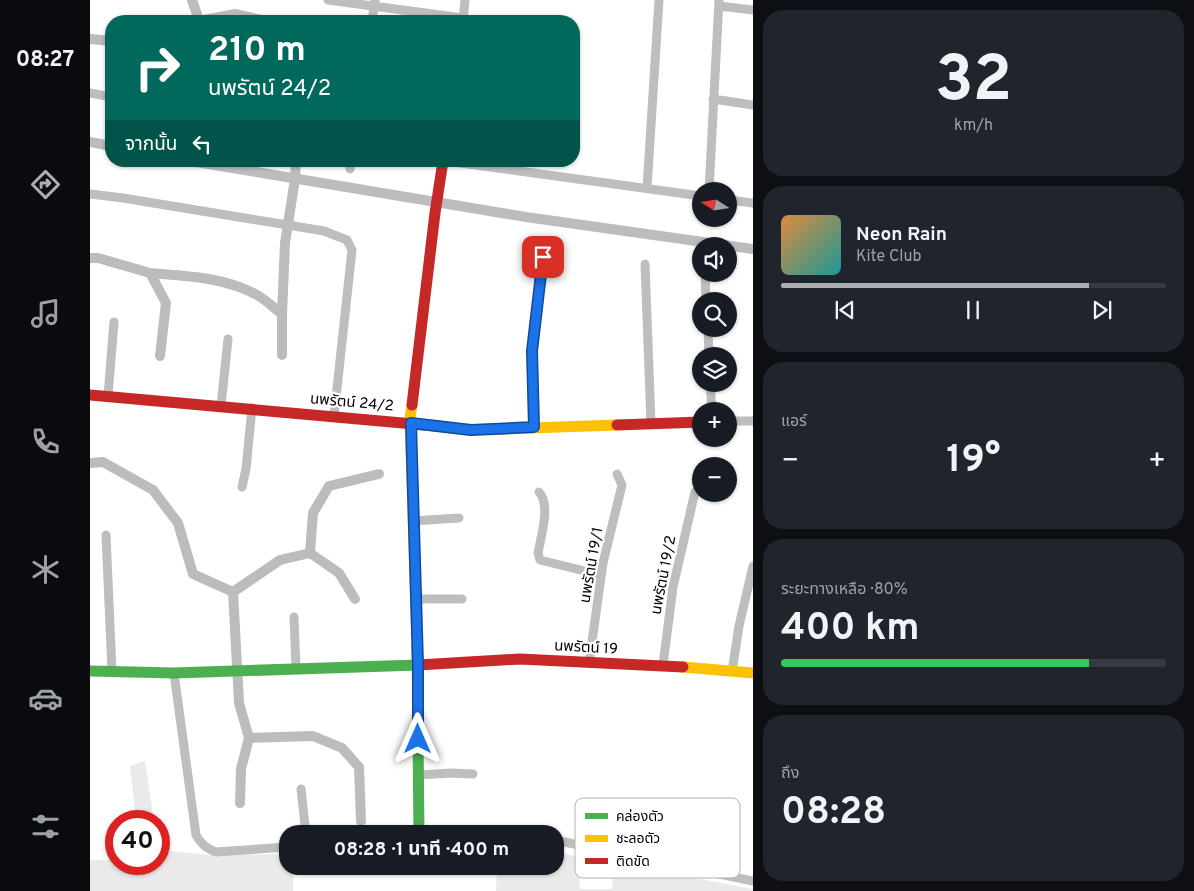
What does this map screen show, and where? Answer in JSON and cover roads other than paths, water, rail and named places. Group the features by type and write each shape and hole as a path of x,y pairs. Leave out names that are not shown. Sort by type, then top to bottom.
{"street":[{"path":"328,0 375,3 437,15"},
{"path":"464,15 465,0"},
{"path":"647,188 659,0"},
{"path":"709,182 719,3 753,10"},
{"path":"90,93 105,96"},
{"path":"713,99 753,105"},
{"path":"418,825 418,665 412,521 411,423 435,213 444,167"},
{"path":"490,167 692,195"},
{"path":"90,194 297,226 344,237 350,243 352,250 334,416"},
{"path":"738,201 753,203"},
{"path":"534,427 532,351 543,257"},
{"path":"645,264 652,423"},
{"path":"108,396 114,322"},
{"path":"221,406 228,340"},
{"name":"นพรัตน์ 24/2","path":"90,395 252,408 471,430 692,422"},
{"path":"242,487 246,469 252,408"},
{"path":"737,421 753,420"},
{"name":"นพรัตน์ 19/1","path":"589,663 601,575 622,484 617,474"},
{"path":"540,492 544,497 545,506 538,553 540,560 601,575"},
{"name":"นพรัตน์ 19/2","path":"663,665 672,594 693,502"},
{"path":"412,521 459,518"},
{"path":"106,535 112,671"},
{"path":"732,672 739,626 753,566"},
{"path":"416,599 462,599"},
{"path":"294,617 296,669"},
{"name":"นพรัตน์ 19","path":"90,671 174,673 418,665 520,659 663,665 753,673"},
{"path":"174,673 196,835 206,849 216,852 279,848"},
{"path":"418,775 473,774"},
{"path":"301,789 305,825"},
{"path":"739,878 753,881"}],"waterway":[{"path":"192,0 197,15"},
{"path":"230,15 239,15"},
{"path":"90,39 105,40"},
{"path":"90,142 105,145"},
{"path":"226,167 526,217 753,249"},
{"path":"282,314 285,243 296,167"},
{"path":"90,258 98,258 150,273 166,303 160,356"},
{"path":"150,273 232,284 260,297 282,314 282,355"},
{"path":"90,463 103,462 153,490 178,523 193,574 233,592 280,560 310,553 339,573 355,599"},
{"path":"310,553 313,513 329,486 379,474"},
{"path":"233,592 239,703 249,738 313,736 342,748 359,767 361,821"},
{"path":"240,803 241,769 249,738"}]}
